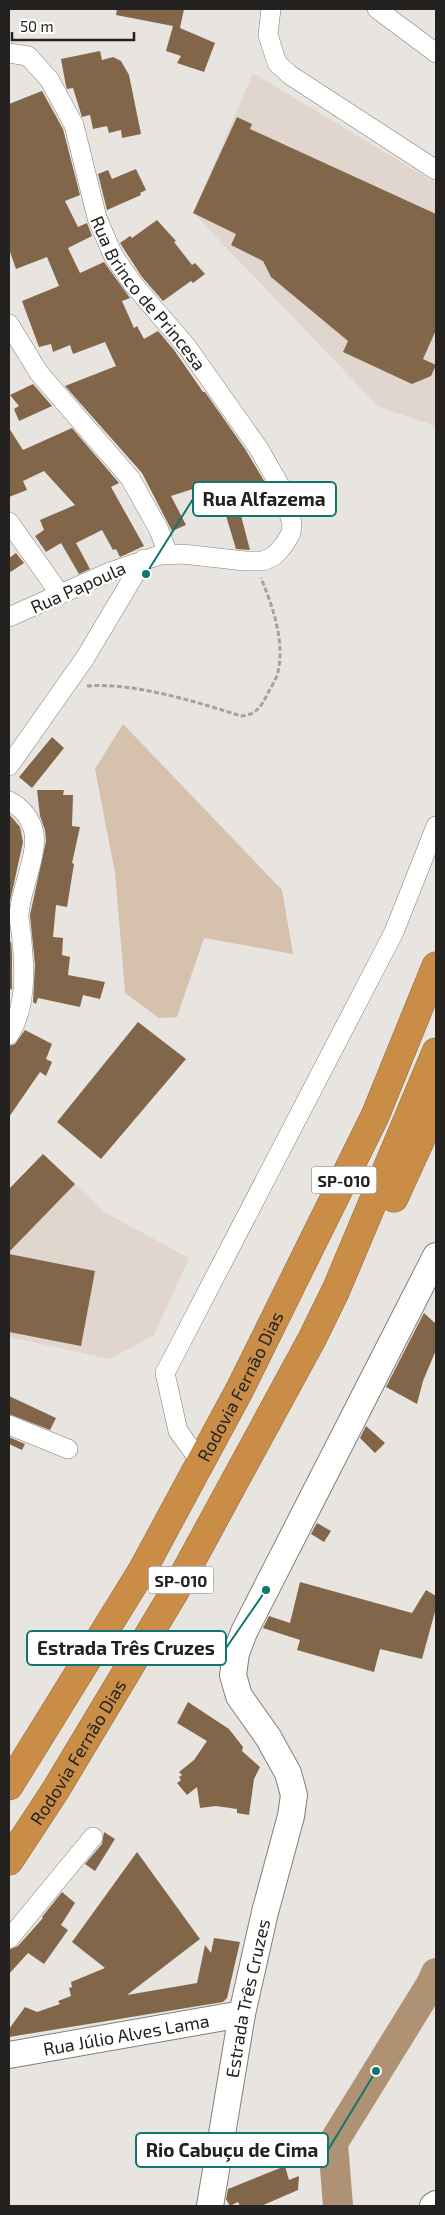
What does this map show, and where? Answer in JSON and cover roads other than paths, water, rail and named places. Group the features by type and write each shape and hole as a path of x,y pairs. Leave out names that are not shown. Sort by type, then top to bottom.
{"highway":[{"name":"Rodovia Fernão Dias","path":"9,1786 143,1569 244,1380 375,1116 436,966"},
{"name":"Rodovia Fernão Dias","path":"9,1861 55,1791 175,1591 312,1339 336,1290 436,1052"},
{"path":"336,1290 370,1248 436,1106"}],"main road":[{"name":"Estrada Três Cruzes","path":"210,2206 242,2014 265,1912 291,1816 294,1795 288,1773 268,1737 239,1696 233,1675 236,1654 244,1632 436,1256"},
{"name":"Rua Júlio Alves Lama","path":"9,2055 242,2014"}],"street":[{"path":"271,9 268,35 277,63 290,75 436,170"},
{"path":"378,9 436,53"},
{"name":"Rua Brinco de Princesa","path":"9,53 28,56 33,59 58,95 74,125 97,218 113,255 133,284 187,347 271,468 280,484 289,510 292,523 288,540"},
{"path":"9,324 39,373 130,478 155,523 168,554"},
{"path":"9,522 60,594"},
{"name":"Rua Papoula","path":"9,617 144,559 168,554 255,562 263,561 274,556 288,540"},
{"path":"9,766 84,658 144,559"},
{"path":"9,801 17,805 28,817 34,833 14,919 24,963 23,994 13,1028 9,1034"},
{"path":"200,1461 178,1430 164,1373 394,932 436,826"},
{"path":"9,1425 68,1449"},
{"path":"9,1939 93,1837"}],"waterway":[{"path":"338,2206 333,2143 436,1973"}],"place":[{"name":"Rua Alfazema","path":"146,574"},
{"name":"Estrada Três Cruzes","path":"266,1590"},
{"name":"Rio Cabuçu de Cima","path":"376,2071"}]}
